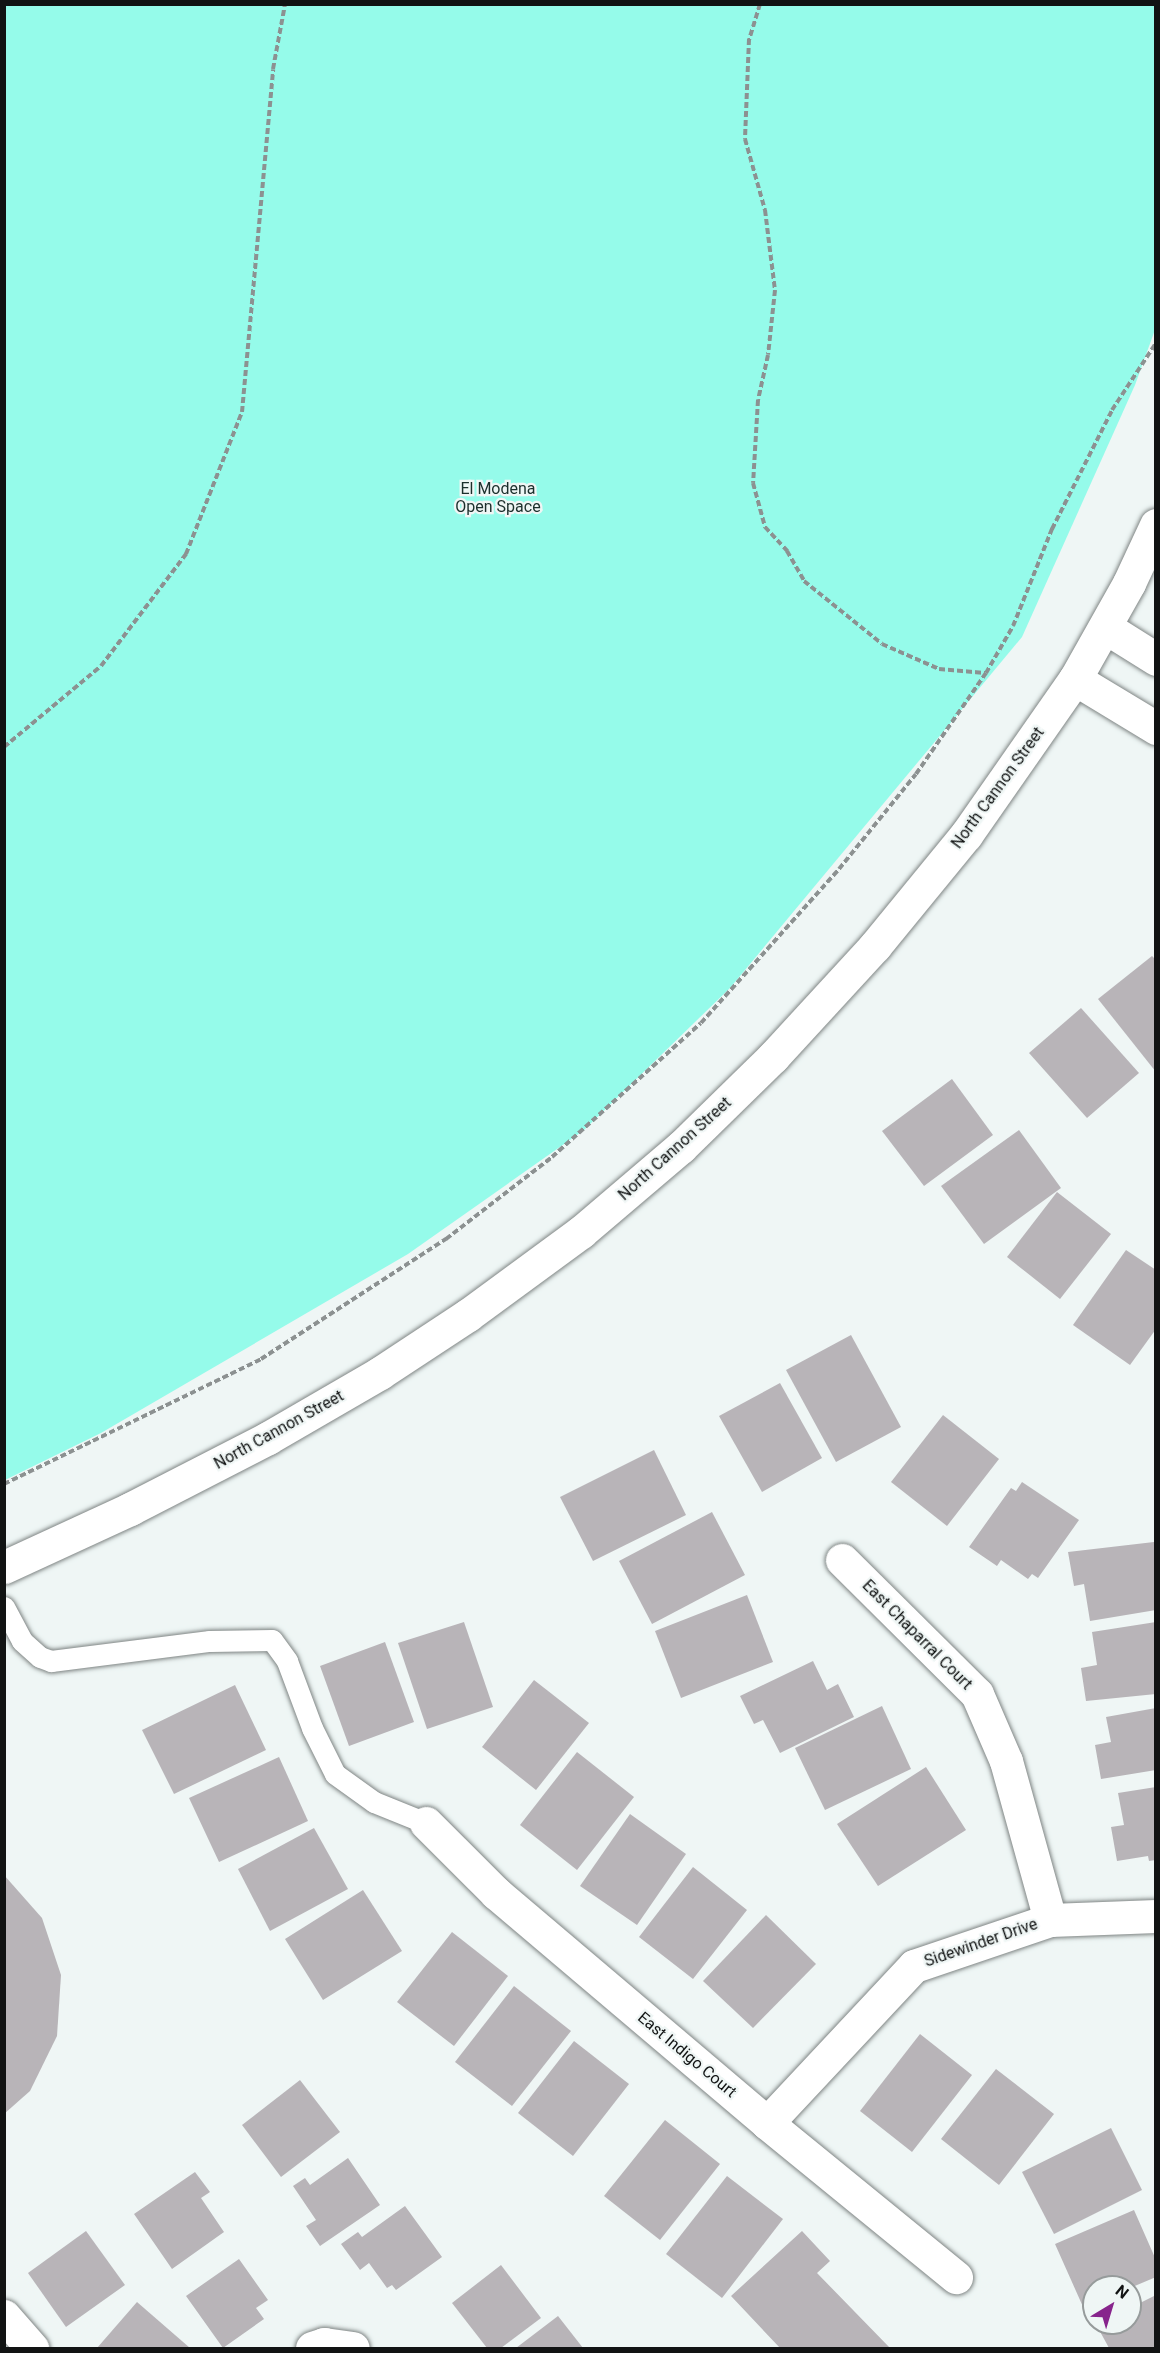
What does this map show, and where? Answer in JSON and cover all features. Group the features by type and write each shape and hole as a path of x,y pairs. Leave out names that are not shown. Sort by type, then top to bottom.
{"street":[{"name":"North Cannon Street","path":"4,1567 130,1509 288,1426 468,1315 581,1232 681,1147 773,1057 875,946 966,835 1075,679 1105,627 1155,525"},
{"path":"1105,627 1155,659"},
{"path":"1075,679 1155,728"},
{"name":"East Chaparral Court","path":"842,1560 977,1694 1006,1761 1050,1920"},
{"name":"East Indigo Court","path":"426,1823 496,1893 767,2123 956,2277"},
{"name":"Sidewinder Drive","path":"767,2123 914,1966 1050,1920 1155,1916"},
{"path":"4,2316 32,2349"},
{"path":"312,2349 324,2344 353,2349"}],"lane":[{"path":"4,1607 22,1641 40,1657 51,1661 210,1641 272,1640 288,1661 312,1728 335,1774 374,1802 426,1823"}],"path":[{"path":"4,747 101,666 186,554 242,412 273,69 285,4"},
{"path":"760,4 749,39 745,139 765,210 775,290 768,355 759,400 753,483 765,527 787,552 804,581 882,644 939,669 986,673"},
{"path":"4,1484 261,1359 446,1239 552,1157 700,1023 839,869 915,774 986,673 1013,626 1052,530 1112,410 1155,343"}],"green space":[{"name":"El Modena Open Space","path":"5,4 1155,5 1156,327 1135,385 1022,637 730,988 584,1130 408,1254 101,1433 5,1480"}],"building":[{"path":"1152,956 1156,960 1156,1072 1098,999"},
{"path":"1081,1008 1139,1073 1087,1118 1029,1053"},
{"path":"952,1079 993,1135 924,1186 882,1131"},
{"path":"1019,1130 1061,1188 984,1244 941,1186"},
{"path":"1057,1192 1111,1234 1060,1299 1007,1257"},
{"path":"1126,1250 1156,1270 1156,1329 1130,1365 1073,1325"},
{"path":"851,1335 901,1427 836,1462 786,1370"},
{"path":"780,1383 822,1458 762,1492 719,1416"},
{"path":"943,1415 999,1459 947,1526 891,1482"},
{"path":"654,1450 686,1515 593,1561 560,1497"},
{"path":"1022,1482 1079,1520 1038,1578 1032,1574 1028,1579 1001,1560 997,1566 969,1547 1011,1488 1016,1491"},
{"path":"712,1512 745,1575 652,1624 619,1561"},
{"path":"1154,1542 1156,1610 1090,1621 1084,1584 1074,1586 1068,1552"},
{"path":"747,1595 773,1662 681,1698 655,1631"},
{"path":"464,1622 493,1707 427,1729 398,1643"},
{"path":"1156,1622 1156,1694 1086,1701 1081,1668 1097,1665 1092,1632"},
{"path":"385,1642 414,1722 349,1746 320,1666"},
{"path":"813,1661 827,1690 838,1684 854,1717 780,1753 763,1720 754,1724 740,1696"},
{"path":"534,1680 589,1723 536,1790 482,1747"},
{"path":"235,1685 266,1750 174,1794 142,1730"},
{"path":"882,1706 911,1769 825,1810 795,1748"},
{"path":"1156,1708 1156,1770 1101,1779 1095,1745 1111,1742 1106,1717"},
{"path":"577,1752 634,1797 577,1870 520,1825"},
{"path":"279,1757 308,1821 219,1862 189,1798"},
{"path":"926,1767 966,1830 878,1886 837,1824"},
{"path":"1156,1787 1156,1860 1149,1861 1148,1856 1117,1861 1111,1827 1124,1825 1118,1793"},
{"path":"630,1814 686,1854 637,1925 580,1886"},
{"path":"314,1828 348,1889 270,1931 238,1869"},
{"path":"693,1867 747,1910 693,1979 639,1937"},
{"path":"4,1875 42,1918 61,1975 57,2036 30,2091 4,2114"},
{"path":"363,1890 402,1951 323,2000 285,1939"},
{"path":"766,1915 816,1964 753,2028 703,1981"},
{"path":"452,1932 508,1976 454,2046 397,2002"},
{"path":"514,1986 571,2031 512,2106 455,2062"},
{"path":"920,2034 972,2075 912,2152 860,2111"},
{"path":"574,2041 629,2084 573,2156 518,2113"},
{"path":"996,2069 1054,2114 999,2185 941,2139"},
{"path":"300,2080 340,2132 281,2177 242,2125"},
{"path":"665,2120 720,2164 660,2240 604,2196"},
{"path":"1111,2128 1142,2190 1054,2234 1022,2172"},
{"path":"348,2158 380,2205 320,2246 306,2226 316,2220 293,2186 305,2178 310,2185"},
{"path":"195,2172 210,2192 201,2198 224,2232 172,2269 134,2214"},
{"path":"727,2176 783,2219 722,2298 666,2254"},
{"path":"405,2206 442,2257 396,2290 392,2285 387,2288 369,2263 360,2270 341,2244 358,2232 362,2237"},
{"path":"1134,2210 1156,2260 1156,2277 1142,2283 1142,2275 1082,2275 1082,2305 1055,2244"},
{"path":"86,2231 125,2285 66,2327 28,2273"},
{"path":"802,2231 830,2261 817,2273 890,2348 780,2348 731,2296"},
{"path":"239,2259 268,2300 256,2308 264,2319 223,2348 186,2296"},
{"path":"501,2265 541,2318 501,2348 487,2348 452,2303"},
{"path":"1156,2295 1156,2348 1109,2348 1102,2335 1142,2335 1142,2302"},
{"path":"137,2302 190,2348 97,2348"},
{"path":"558,2316 583,2348 516,2348"}]}
